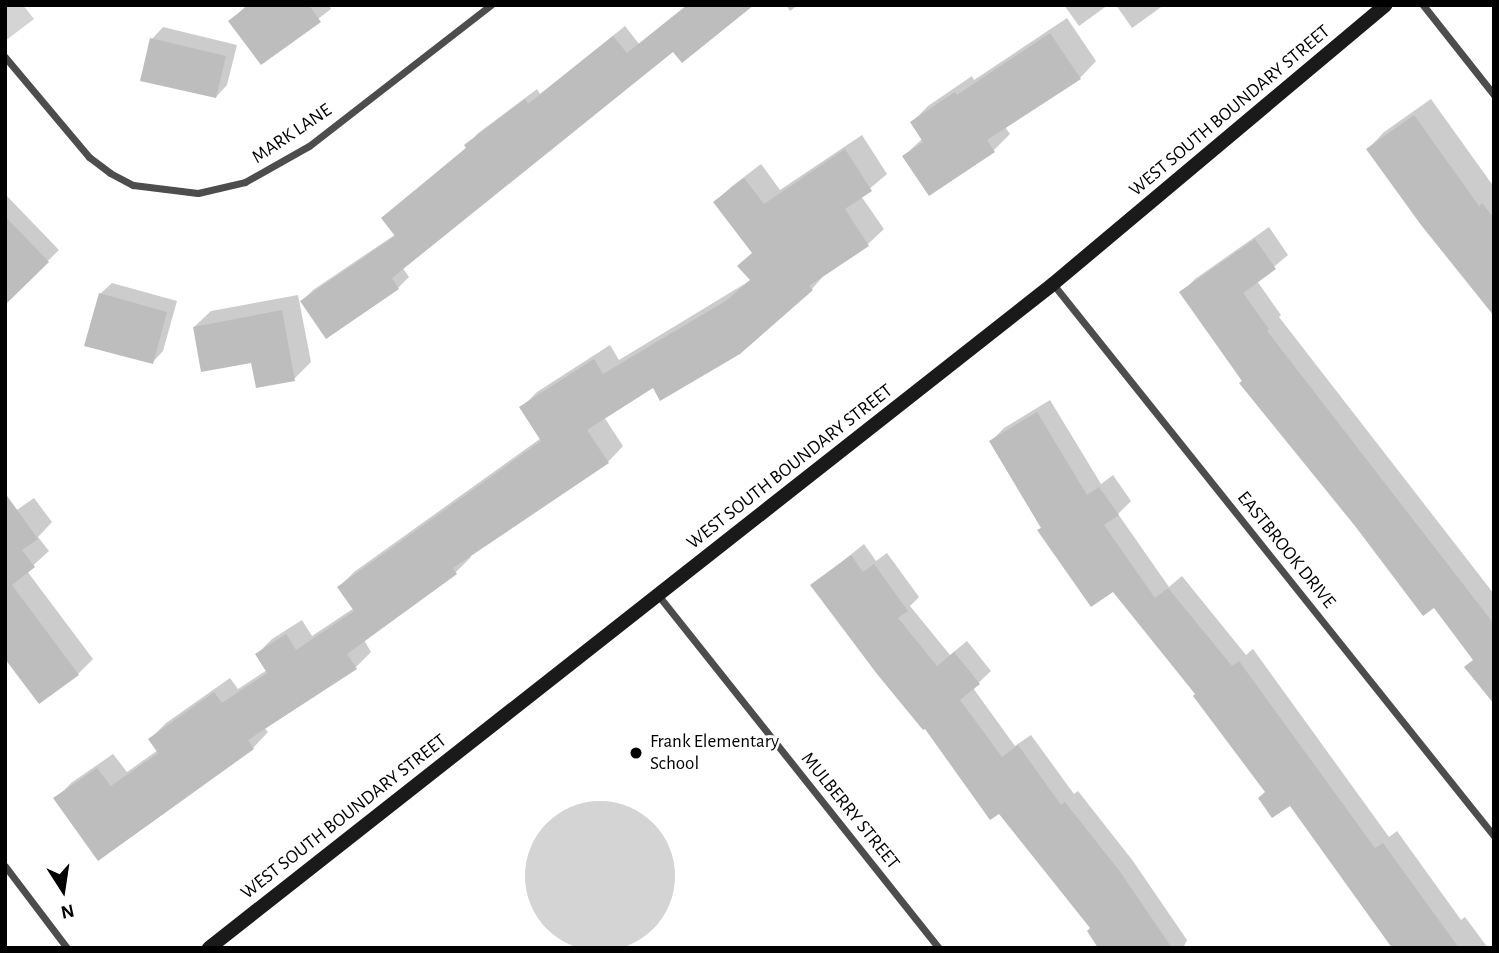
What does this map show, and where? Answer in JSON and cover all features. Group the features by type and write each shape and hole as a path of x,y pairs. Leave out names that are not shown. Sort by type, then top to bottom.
{"street":[{"name":"MARK LANE","path":"5,57 80,147 110,173 133,185 198,193 245,182 309,146 491,5"},
{"name":"WEST SOUTH BOUNDARY STREET","path":"209,948 1053,284 1386,5"},
{"path":"1423,5 1494,95"},
{"name":"EASTBROOK DRIVE","path":"1053,284 1494,836"},
{"name":"MULBERRY STREET","path":"658,595 939,948"},
{"path":"5,866 67,948"}],"shaded area":[{"path":"5,5 23,5 34,19 5,41"},
{"path":"600,801 629,807 653,823 669,847 675,876 669,905 653,929 629,945 600,951 571,945 547,929 531,905 525,876 531,847 547,823 571,807"}],"building":[{"path":"249,5 309,5 321,22 261,65 228,21"},
{"path":"687,5 754,5 682,63 673,52 392,278 399,289 326,339 300,301 395,236 381,218 466,148 464,145 525,99 528,104 613,36 627,53"},
{"path":"1050,33 1081,79 987,140 995,152 929,196 902,156 923,142 910,122 955,92 957,95"},
{"path":"150,38 226,56 216,98 140,81"},
{"path":"1414,115 1479,206 1482,203 1494,218 1494,316 1421,225 1366,149"},
{"path":"845,149 872,191 845,209 869,246 809,286 813,290 740,354 660,401 653,388 587,430 609,463 453,568 457,574 347,654 357,669 248,740 254,749 98,861 53,798 97,768 111,786 158,753 148,739 214,692 222,703 267,673 255,654 286,634 296,650 354,611 337,587 541,441 519,407 594,359 603,374 727,300 750,280 737,266 752,253 713,202 744,178 764,204"},
{"path":"5,216 49,262 5,305"},
{"path":"1255,239 1276,269 1243,293 1269,329 1267,331 1494,624 1494,704 1464,667 1473,660 1434,608 1423,616 1355,526 1239,383 1242,381 1179,292"},
{"path":"99,293 167,312 153,364 84,346"},
{"path":"282,310 295,381 256,388 251,363 201,372 193,327"},
{"path":"1037,412 1087,495 1099,487 1119,515 1104,525 1155,598 1168,588 1232,666 1239,661 1375,848 1383,843 1459,948 1392,948 1290,806 1272,818 1258,798 1265,792 1193,696 1195,694 1113,592 1091,607 1037,530 1041,528 989,441"},
{"path":"5,493 38,539 22,550 35,567 12,585 79,675 39,704 5,659"},
{"path":"851,555 863,572 874,564 908,611 898,618 937,666 954,652 980,684 960,700 1002,757 1018,745 1061,805 1065,802 1121,873 1172,948 1098,948 1087,931 1090,928 999,814 990,820 925,729 923,730 877,674 810,585"}],"place":[{"name":"Frank Elementary School","path":"636,753"}]}
